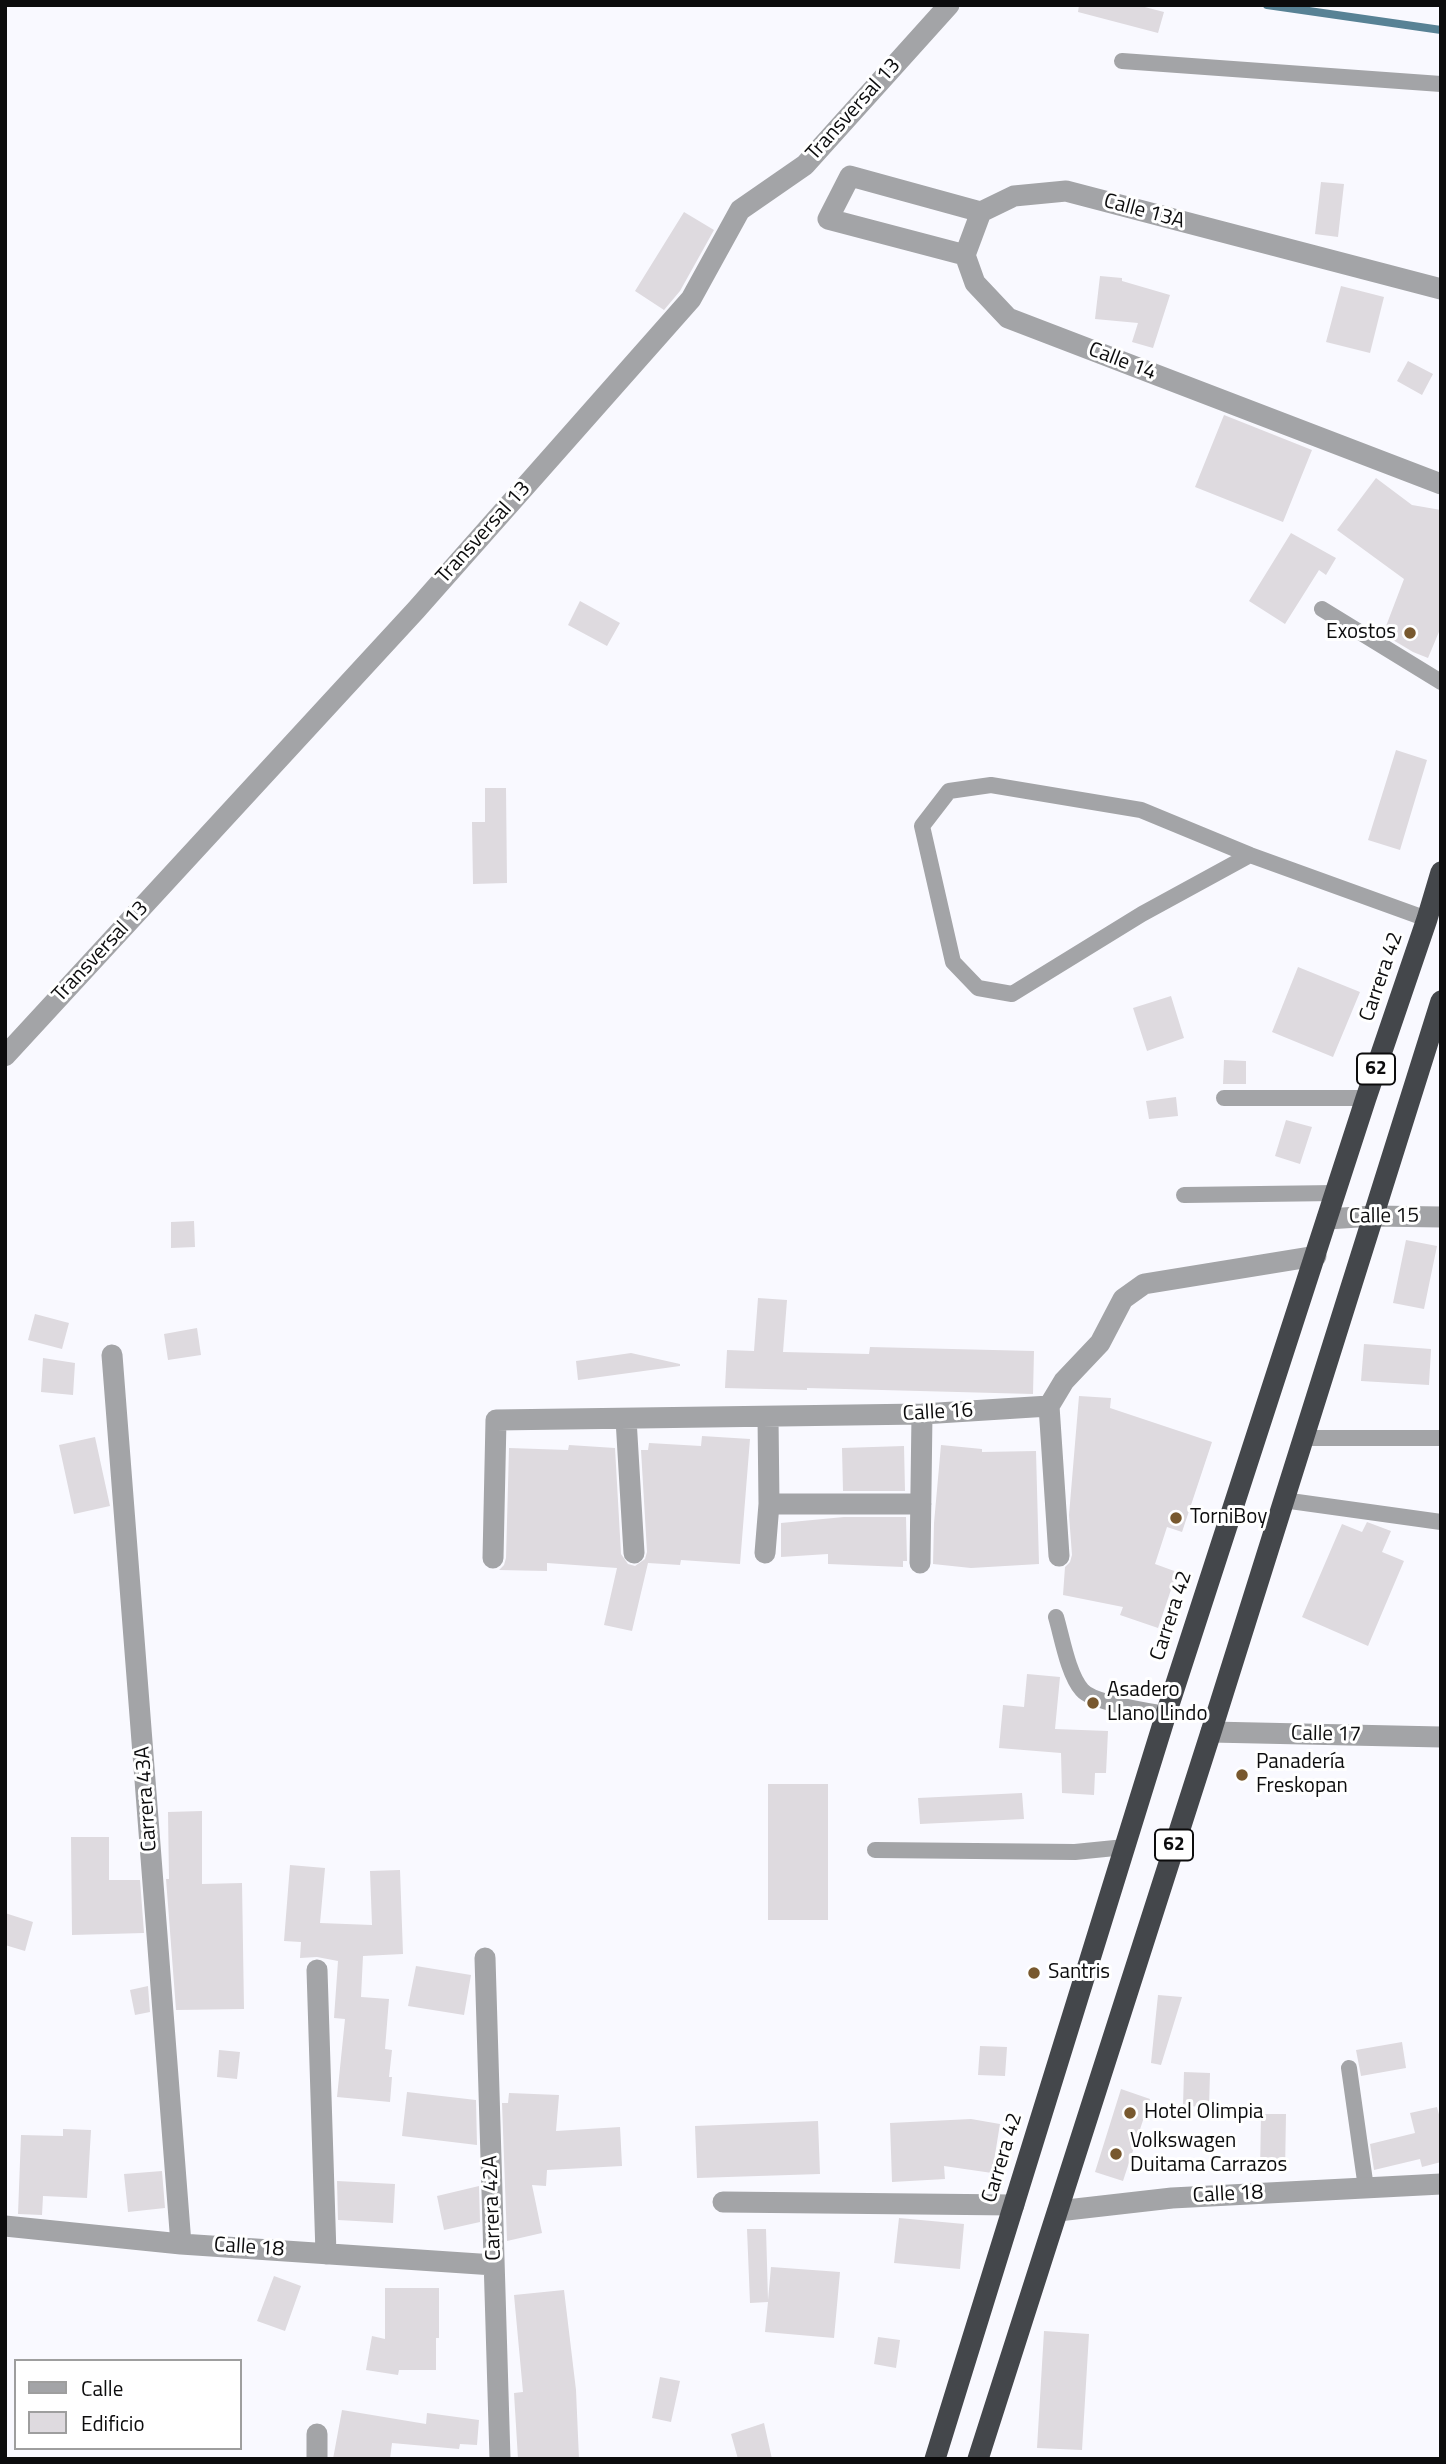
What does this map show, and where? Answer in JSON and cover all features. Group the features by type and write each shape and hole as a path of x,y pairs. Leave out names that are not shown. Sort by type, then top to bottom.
{"highway":[{"name":"Carrera 42","path":"935,2459 1166,1714 1441,872"},
{"name":"62","path":"978,2459 1441,1000"}],"street":[{"name":"Transversal 13","path":"5,1056 416,610 691,299 740,210 805,165 949,5"},
{"path":"849,176 981,212 965,255 828,219 849,176"},
{"name":"Calle 13A","path":"981,212 1014,196 1066,191 1441,289"},
{"name":"Calle 14","path":"965,255 975,283 1009,318 1441,484"},
{"name":"Calle 15","path":"1327,1219 1374,1216 1441,1217"},
{"path":"1059,1556 1049,1406 1064,1381 1100,1343 1123,1299 1144,1284 1316,1256"},
{"name":"Carrera 43A","path":"112,1355 181,2244"},
{"name":"Calle 16","path":"493,1558 496,1420 922,1414 1049,1406"},
{"path":"920,1563 922,1414"},
{"path":"765,1553 769,1504 768,1417"},
{"path":"626,1419 634,1553"},
{"path":"769,1504 921,1504"},
{"name":"Calle 17","path":"1210,1731 1441,1737"},
{"name":"Carrera 42A","path":"485,1958 500,2459"},
{"path":"317,1970 326,2254"},
{"name":"Calle 18","path":"1058,2211 1172,2198 1441,2184"},
{"path":"723,2202 1014,2205"},
{"name":"Calle 18","path":"5,2226 181,2244 494,2265"},
{"path":"317,2434 317,2459"}],"lane":[{"path":"1122,61 1441,84"},
{"path":"1322,609 1441,682"},
{"path":"1250,855 1142,914 1012,994 978,988 953,962 922,826 949,791 991,785 1141,810 1250,855 1427,919"},
{"path":"1224,1098 1366,1098"},
{"path":"1184,1195 1336,1193"},
{"path":"1303,1438 1441,1438"},
{"path":"1283,1500 1441,1521"},
{"path":"1056,1617 1074,1678 1084,1692 1129,1708 1166,1714"},
{"path":"875,1850 1075,1852 1125,1847"},
{"path":"1349,2068 1366,2188"}],"building":[{"path":"1079,5 1137,5 1164,12 1158,33 1078,12"},
{"path":"1321,182 1344,184 1338,237 1315,234"},
{"path":"684,212 714,230 680,291 664,310 635,291"},
{"path":"1100,276 1122,278 1122,281 1170,295 1153,348 1132,342 1138,323 1095,319"},
{"path":"1341,286 1384,297 1370,353 1326,342"},
{"path":"1408,361 1433,374 1422,395 1397,381"},
{"path":"1224,415 1312,450 1283,522 1195,487"},
{"path":"1376,478 1412,505 1441,510 1441,627 1428,658 1383,634 1404,579 1337,530"},
{"path":"1291,533 1336,558 1326,575 1319,570 1285,624 1249,601"},
{"path":"580,601 620,623 607,646 568,625"},
{"path":"1396,750 1427,760 1400,850 1368,840"},
{"path":"485,788 506,788 507,883 473,884 472,822 485,822"},
{"path":"1298,967 1360,992 1333,1057 1272,1032"},
{"path":"1171,996 1184,1038 1147,1051 1133,1008"},
{"path":"1224,1060 1246,1061 1246,1084 1223,1084"},
{"path":"1176,1097 1178,1116 1149,1119 1146,1101"},
{"path":"1286,1120 1312,1127 1300,1164 1275,1156"},
{"path":"194,1221 195,1247 171,1248 171,1222"},
{"path":"1406,1240 1437,1246 1424,1309 1393,1303"},
{"path":"758,1298 787,1300 783,1352 869,1354 870,1347 1034,1351 1033,1394 725,1388 727,1350 754,1351"},
{"path":"35,1314 69,1323 62,1349 28,1340"},
{"path":"197,1328 201,1355 168,1360 164,1334"},
{"path":"1364,1344 1431,1349 1429,1385 1361,1381"},
{"path":"631,1353 680,1366 578,1380 576,1361"},
{"path":"43,1358 75,1363 73,1395 41,1392"},
{"path":"1079,1396 1111,1398 1110,1408 1212,1442 1182,1532 1167,1527 1155,1564 1177,1572 1158,1628 1120,1615 1123,1607 1063,1595 1065,1567 1072,1555 1069,1515"},
{"path":"702,1436 750,1439 740,1564 681,1560 680,1565 648,1563 632,1631 604,1625 617,1568 547,1563 547,1571 499,1570 506,1558 509,1448 568,1450 569,1445 615,1448 621,1554 628,1564 635,1566 645,1559 647,1552 641,1450 648,1450 649,1443 701,1446"},
{"path":"95,1437 110,1506 74,1514 59,1445"},
{"path":"941,1445 982,1449 982,1452 1036,1451 1039,1564 971,1568 933,1564"},
{"path":"904,1446 905,1491 843,1491 842,1448"},
{"path":"844,1517 906,1517 907,1561 903,1561 903,1567 828,1564 828,1554 781,1557 781,1523"},
{"path":"1367,1522 1391,1531 1382,1552 1404,1561 1368,1646 1302,1617 1342,1524 1362,1532"},
{"path":"1027,1674 1060,1677 1055,1729 1108,1731 1106,1773 1095,1773 1094,1795 1062,1793 1061,1753 999,1748 1003,1705 1024,1707"},
{"path":"768,1784 828,1784 828,1920 768,1920"},
{"path":"1022,1793 1024,1819 920,1824 918,1798"},
{"path":"202,1811 202,1884 242,1883 244,2009 176,2010 166,1879 169,1879 168,1812"},
{"path":"71,1837 109,1837 109,1880 140,1880 144,1933 72,1935"},
{"path":"290,1865 325,1868 320,1923 372,1925 370,1871 400,1870 403,1954 363,1956 361,1997 389,1999 385,2049 392,2050 390,2102 337,2097 345,2019 334,2018 338,1961 317,1957 300,1958 301,1942 284,1941"},
{"path":"5,1913 33,1922 25,1951 5,1945"},
{"path":"416,1966 471,1975 464,2015 408,2006"},
{"path":"148,1986 150,2012 135,2015 130,1990"},
{"path":"1158,1995 1182,1997 1161,2065 1151,2063"},
{"path":"1402,2042 1406,2068 1361,2076 1356,2050"},
{"path":"980,2046 1007,2047 1005,2076 978,2075"},
{"path":"219,2050 240,2052 237,2079 217,2077"},
{"path":"1184,2072 1210,2073 1209,2107 1183,2106"},
{"path":"1121,2089 1150,2099 1123,2181 1095,2172"},
{"path":"407,2092 476,2100 477,2145 402,2136"},
{"path":"509,2093 559,2095 556,2131 620,2127 622,2166 547,2170 546,2186 532,2185 542,2233 507,2241 502,2103 508,2103"},
{"path":"1437,2107 1441,2122 1441,2162 1422,2167 1420,2159 1374,2170 1370,2144 1415,2133 1410,2113"},
{"path":"1261,2114 1286,2114 1285,2173 1260,2173"},
{"path":"971,2119 1000,2124 992,2173 944,2166 945,2179 892,2182 890,2123"},
{"path":"818,2121 820,2174 697,2178 695,2126"},
{"path":"63,2129 91,2130 87,2198 43,2196 42,2215 18,2214 21,2135 63,2136"},
{"path":"162,2171 165,2208 128,2212 124,2174"},
{"path":"337,2181 395,2184 393,2223 338,2220"},
{"path":"479,2186 480,2222 444,2230 437,2196"},
{"path":"899,2218 964,2224 960,2269 894,2263"},
{"path":"747,2229 766,2229 768,2300 771,2267 840,2272 834,2338 765,2332 768,2302 750,2303"},
{"path":"274,2276 301,2286 285,2331 257,2321"},
{"path":"385,2288 439,2288 436,2370 399,2370 398,2375 366,2370 372,2336 385,2339"},
{"path":"564,2290 576,2390 579,2459 518,2459 514,2393 523,2392 514,2295"},
{"path":"1044,2331 1089,2334 1082,2450 1037,2448"},
{"path":"878,2337 900,2340 896,2368 874,2364"},
{"path":"660,2377 680,2381 671,2422 652,2418"},
{"path":"342,2410 426,2424 427,2413 479,2420 477,2445 460,2444 459,2449 392,2443 390,2459 333,2459"},
{"path":"764,2423 772,2459 738,2459 731,2434"}],"waterway":[{"path":"1267,5 1441,30"}],"place":[{"name":"Exostos","path":"1410,633"},
{"name":"TorniBoy","path":"1176,1518"},
{"name":"Asadero Llano Lindo","path":"1093,1703"},
{"name":"Panadería Freskopan","path":"1242,1775"},
{"name":"Santris","path":"1034,1973"},
{"name":"Hotel Olimpia","path":"1130,2113"},
{"name":"Volkswagen Duitama Carrazos","path":"1116,2154"}]}
